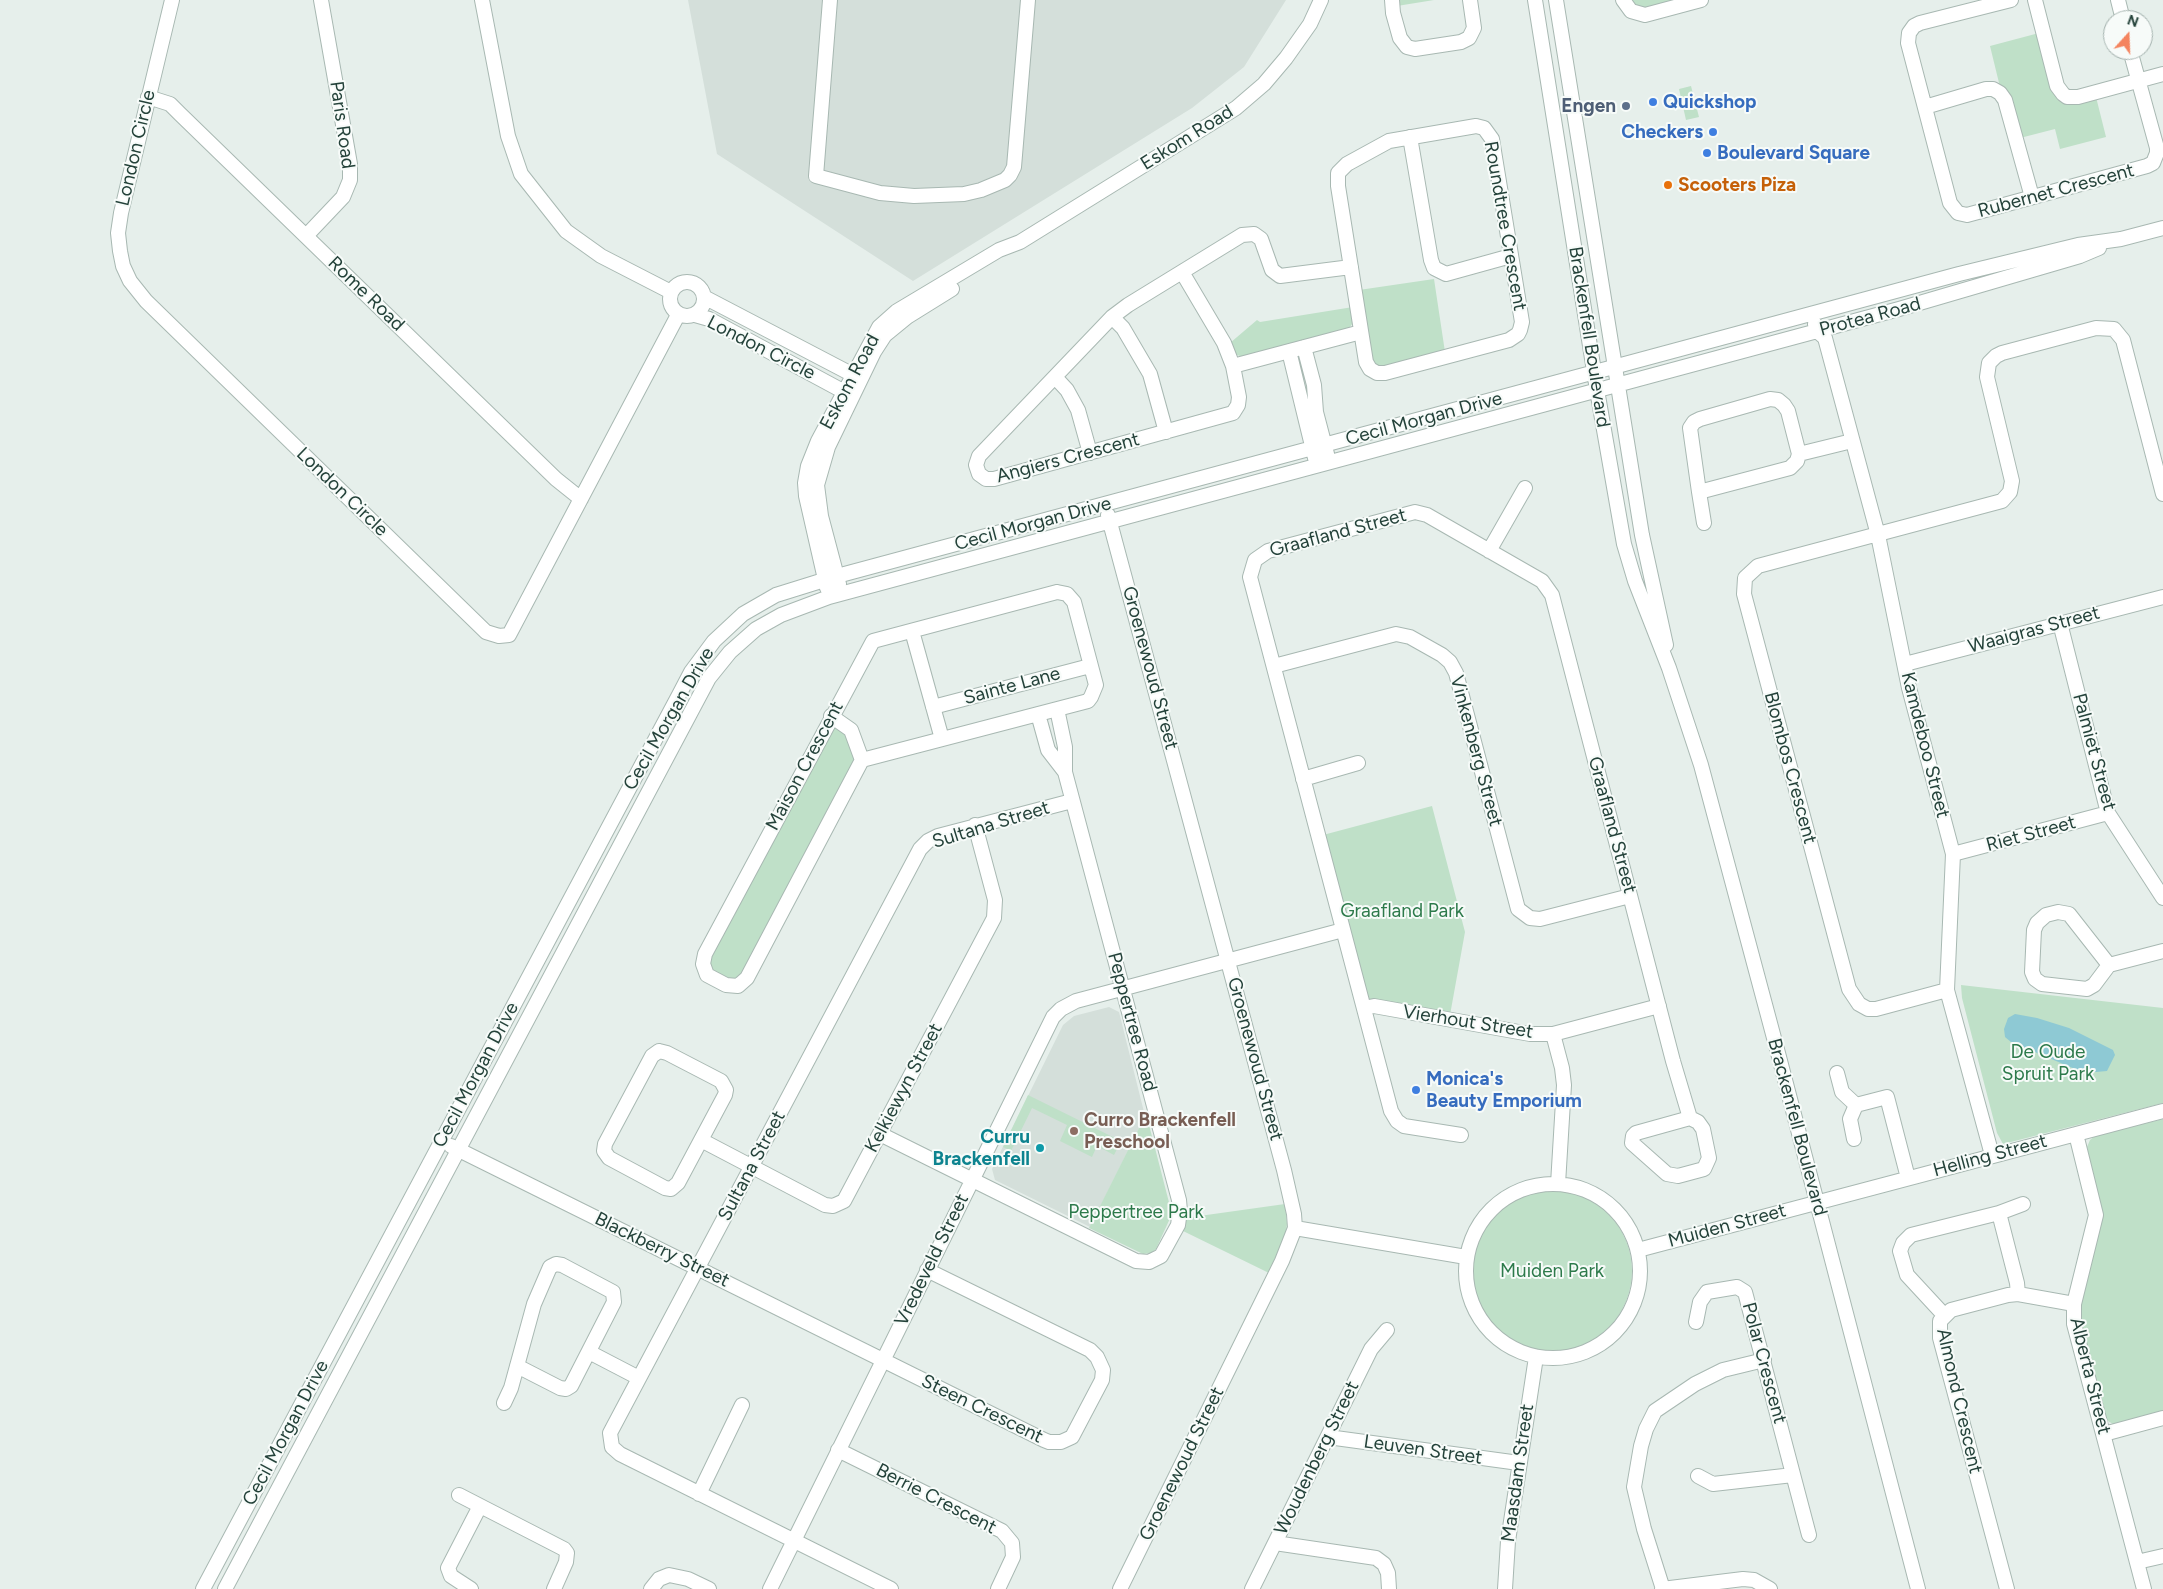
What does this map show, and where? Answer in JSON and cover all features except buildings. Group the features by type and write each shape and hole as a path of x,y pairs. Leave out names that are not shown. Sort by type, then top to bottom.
{"street":[{"name":"London Circle","path":"172,0 121,213 118,233 123,266 130,281 159,314 486,632 499,636 509,635 678,315"},
{"name":"Paris Road","path":"306,236 343,198 350,180 350,164 321,0"},
{"path":"482,0 508,136 521,174 529,187 566,231 582,243 601,256 670,292"},
{"path":"830,0 816,176 880,193 914,196 964,194 981,190 1005,180 1014,167 1028,0"},
{"name":"Eskom Road","path":"835,595 817,485 828,447 849,393 857,377 885,335 895,326 1001,258 1020,242 1236,108 1264,84 1286,58 1310,24 1320,0"},
{"path":"1392,0 1393,13 1400,38 1404,45 1415,49 1461,42 1469,38 1474,28 1470,0"},
{"name":"Brackenfell Boulevard","path":"1535,0 1597,390 1624,544 1635,581 1669,668 1701,765 1918,1589"},
{"name":"Brackenfell Boulevard","path":"1556,0 1642,535 1664,634 1669,668"},
{"path":"1624,0 1631,11 1640,15 1699,0"},
{"name":"Rubernet Crescent","path":"2011,0 1920,23 1911,29 1908,43 1950,203 1955,211 1968,215 2153,163 2157,148 2133,60"},
{"path":"2035,0 2057,86 2063,94 2078,97 2163,74"},
{"path":"1925,107 1986,89 1993,89 2000,93 2005,100 2032,197"},
{"name":"Rome Road","path":"148,97 162,100 175,109 556,479 581,499"},
{"name":"Roundtree Crescent","path":"1476,126 1488,131 1492,139 1511,256 1522,322 1520,330 1514,338 1381,374 1374,371 1368,366 1361,332 1338,186 1338,173 1343,166 1384,143 1476,126"},
{"path":"1410,137 1431,260 1434,268 1446,274 1511,256"},
{"name":"Protea Road","path":"1595,373 1826,310 2060,250 2121,239 2163,228"},
{"name":"Angiers Crescent","path":"1182,272 1224,342 1239,397 1238,405 1233,413 990,480 982,477 976,470 979,456 1112,317 1182,272 1242,235 1250,233 1258,236 1264,242 1272,270 1280,276 1351,267"},
{"name":"Protea Road","path":"1597,390 1617,383 1824,333 2071,258 2121,239"},
{"path":"686,282 695,284 701,289 704,297 703,305 695,315 689,317 678,315 671,307 670,292 686,282"},
{"name":"London Circle","path":"704,297 857,377"},
{"name":"Kamdeboo Street","path":"1824,333 1826,310"},
{"name":"Kamdeboo Street","path":"1812,314 1824,333 1878,535 1905,664 1953,854 1947,990 1992,1155"},
{"name":"London Circle","path":"695,315 709,319 849,393"},
{"path":"1112,317 1123,328 1150,374 1166,432"},
{"path":"1878,535 1998,503 2004,499 2010,492 2012,481 1987,377 1989,363 2002,353 2103,327 2114,329 2123,340 2163,494"},
{"path":"1232,366 1361,332"},
{"path":"1304,347 1316,397 1318,447"},
{"path":"1289,351 1301,401 1323,464"},
{"name":"Cecil Morgan Drive","path":"203,1589 670,710 701,657 728,626 758,603 795,588 1595,373"},
{"path":"1055,377 1067,390 1078,410 1090,453"},
{"name":"Cecil Morgan Drive","path":"225,1589 709,678 730,652 756,629 781,615 835,595 1597,390"},
{"path":"1301,401 1308,397 1316,397"},
{"path":"1699,492 1790,468 1797,461 1799,454 1788,411 1784,405 1778,400 1770,399 1696,420 1692,424 1689,432 1704,523"},
{"path":"1799,454 1852,441"},
{"path":"1489,550 1525,488"},
{"name":"Groenewoud Street","path":"1105,504 1284,1170 1294,1214 1295,1228 1285,1255 1120,1589"},
{"name":"Graafland Street","path":"1461,1135 1408,1127 1397,1121 1391,1111 1250,577 1252,565 1263,553 1415,512 1427,515 1542,581 1552,595 1673,1061 1687,1102 1690,1118"},
{"name":"Blombos Crescent","path":"1878,535 1758,566 1745,578 1743,589 1849,989 1859,1004 1868,1009 1876,1009 1947,990"},
{"name":"Maison Crescent","path":"1062,592 1070,596 1074,602 1090,666 1096,685 1088,701 862,760 747,978 738,986 726,985 707,975 703,964 705,954 831,716 873,641 1062,592"},
{"name":"Waaigras Street","path":"1905,664 2163,596"},
{"name":"Palmiet Street","path":"2060,623 2108,813 2163,898"},
{"path":"912,631 942,739"},
{"name":"Vinkenberg Street","path":"1274,666 1396,634 1410,637 1442,655 1450,662 1456,673 1518,909 1526,916 1540,919 1630,896"},
{"name":"Sainte Lane","path":"933,707 1090,666"},
{"path":"1057,709 1066,747 1065,772"},
{"path":"1038,714 1048,750 1065,772"},
{"path":"831,716 851,730 862,760"},
{"path":"1304,779 1358,763"},
{"name":"Peppertree Road","path":"880,1134 1136,1261 1149,1262 1161,1256 1178,1225 1180,1205 1065,772"},
{"name":"Sultana Street","path":"793,1540 620,1454 612,1447 610,1433 920,849 932,838 1072,801"},
{"name":"Riet Street","path":"1953,854 2108,813"},
{"name":"Kelkiewyn Street","path":"701,1140 825,1205 833,1206 841,1203 846,1198 994,918 995,900 975,826"},
{"path":"2109,965 2069,914 2058,912 2046,915 2036,922 2032,972 2038,982 2088,989 2094,985 2109,965 2163,951"},
{"name":"Vredeveld Street","path":"770,1589 1053,1017 1061,1009 1076,1001 1343,930"},
{"name":"Vierhout Street","path":"1364,1008 1374,1006 1530,1034 1552,1034 1659,1006"},
{"path":"1552,1034 1562,1068 1564,1085 1558,1184"},
{"path":"656,1052 667,1053 721,1081 726,1087 725,1095 701,1140 676,1186 671,1189 665,1188 606,1155 605,1144 656,1052"},
{"path":"1836,1073 1842,1092 1856,1105"},
{"path":"1856,1105 1887,1097 1908,1178"},
{"path":"1854,1139 1850,1119 1856,1105"},
{"name":"Helling Street","path":"1817,1202 2163,1111"},
{"path":"1690,1118 1698,1122 1703,1129 1709,1158 1704,1169 1678,1176 1667,1174 1632,1143 1633,1136 1636,1133 1690,1118"},
{"name":"Alberta Street","path":"2076,1134 2096,1215 2074,1304 2075,1330 2144,1589"},
{"name":"Blackberry Street","path":"440,1142 459,1149 883,1360"},
{"path":"1558,1184 1580,1188 1600,1198 1617,1212 1630,1230 1638,1250 1640,1282 1637,1297 1630,1312 1611,1337 1598,1346 1576,1356 1552,1359 1536,1357 1514,1350 1496,1338 1480,1321 1470,1301 1467,1286 1466,1257 1475,1231 1491,1208 1506,1197 1522,1189 1558,1184"},
{"name":"Muiden Street","path":"1638,1250 1817,1202"},
{"path":"1944,1315 1907,1276 1900,1251 1902,1243 1914,1234 1999,1213 2023,1204"},
{"path":"1999,1213 2017,1283 2018,1294"},
{"path":"1295,1228 1466,1257"},
{"path":"504,1403 517,1366 534,1304 548,1269 556,1264 562,1264 608,1288 615,1295 614,1302 573,1384 566,1389 517,1366"},
{"name":"Steen Crescent","path":"883,1360 1049,1442 1061,1442 1072,1437 1084,1415 1103,1375 1100,1361 1094,1353 927,1270"},
{"name":"Polar Crescent","path":"1696,1322 1700,1302 1707,1292 1740,1288 1745,1292 1809,1535"},
{"name":"Almond Crescent","path":"2006,1589 1940,1338 1939,1328 1944,1315 1951,1310 2008,1295 2018,1294 2074,1304"},
{"name":"Woudenberg Street","path":"1252,1589 1371,1349 1387,1330"},
{"path":"589,1352 639,1378"},
{"name":"Maasdam Street","path":"1505,1589 1508,1541 1536,1357"},
{"path":"1764,1360 1723,1370 1695,1384 1655,1410 1646,1428 1641,1446 1634,1488 1663,1589 1743,1579 1754,1580 1770,1589"},
{"path":"699,1494 742,1405"},
{"path":"2104,1434 2163,1418"},
{"name":"Leuven Street","path":"1328,1437 1519,1463"},
{"name":"Berrie Crescent","path":"838,1450 1002,1531 1012,1544 1013,1557 998,1589"},
{"path":"1698,1476 1712,1484 1793,1475"},
{"path":"459,1495 564,1549 567,1553 566,1562 554,1589"},
{"path":"471,1589 451,1576 448,1568 450,1560 480,1506"},
{"path":"793,1540 891,1589"},
{"path":"1275,1543 1376,1558 1384,1564 1388,1573 1389,1589"},
{"path":"2137,1562 2163,1556"},
{"path":"651,1589 659,1579 669,1575 688,1579 709,1589"}],"shaded area":[{"path":"688,0 1286,0 1244,67 1192,108 913,281 717,154"},
{"name":"Curro Brackenfell Preschool","path":"1109,1007 1119,1012 1145,1116 1090,1227 995,1180 992,1169 1063,1025 1074,1016"}],"green space":[{"path":"1397,0 1434,0 1397,6"},
{"path":"1628,0 1681,0 1643,11"},
{"path":"2039,33 2053,88 2096,97 2106,137 2060,149 2055,129 2020,138 2000,87 1990,46"},
{"path":"1691,86 1699,117 1686,120 1679,89"},
{"path":"1434,279 1445,352 1382,369 1373,365 1359,290"},
{"path":"1353,307 1353,323 1349,328 1242,357 1235,354 1230,343 1257,320 1260,322"},
{"path":"836,727 847,733 855,761 741,976 735,981 712,972 708,961"},
{"name":"Graafland Park","path":"1432,806 1465,932 1450,1015 1368,998 1323,835"},
{"name":"De Oude Spruit Park","path":"1961,985 2163,1008 2163,1103 2003,1144 1997,1133 1962,998"},
{"path":"1028,1095 1121,1141 1114,1155 1097,1146 1092,1157 1060,1141 1067,1125 1032,1108 1011,1151 1003,1147"},
{"name":"Peppertree Park","path":"1145,1116 1147,1117 1172,1214 1156,1249 1151,1253 1143,1254 1089,1228"},
{"name":"De Oude Spruit Park","path":"2163,1119 2163,1413 2113,1424 2106,1420 2079,1321 2079,1303 2101,1226 2102,1216 2087,1147 2090,1140 2095,1136"},
{"name":"Muiden Park","path":"1560,1191 1590,1200 1609,1214 1619,1226 1626,1240 1631,1255 1631,1287 1626,1302 1619,1316 1609,1328 1597,1338 1575,1348 1560,1351 1544,1351 1529,1348 1507,1338 1485,1316 1473,1287 1472,1263 1475,1248 1485,1226 1507,1204 1536,1192"},
{"path":"1285,1204 1287,1224 1285,1238 1269,1273 1181,1230 1185,1218"}],"water":[{"path":"2015,1014 2037,1018 2069,1028 2113,1050 2115,1055 2107,1071 2096,1072 2075,1069 2011,1042 2005,1037 2004,1029 2008,1018"}],"place":[{"name":"Quickshop","path":"1653,102"},
{"name":"Engen","path":"1626,106"},
{"name":"Checkers","path":"1713,132"},
{"name":"Boulevard Square","path":"1707,153"},
{"name":"Scooters Piza","path":"1668,185"},
{"name":"Monica's Beauty Emporium","path":"1416,1090"},
{"name":"Curro Brackenfell Preschool","path":"1074,1131"},
{"name":"Curru Brackenfell","path":"1040,1148"}]}
